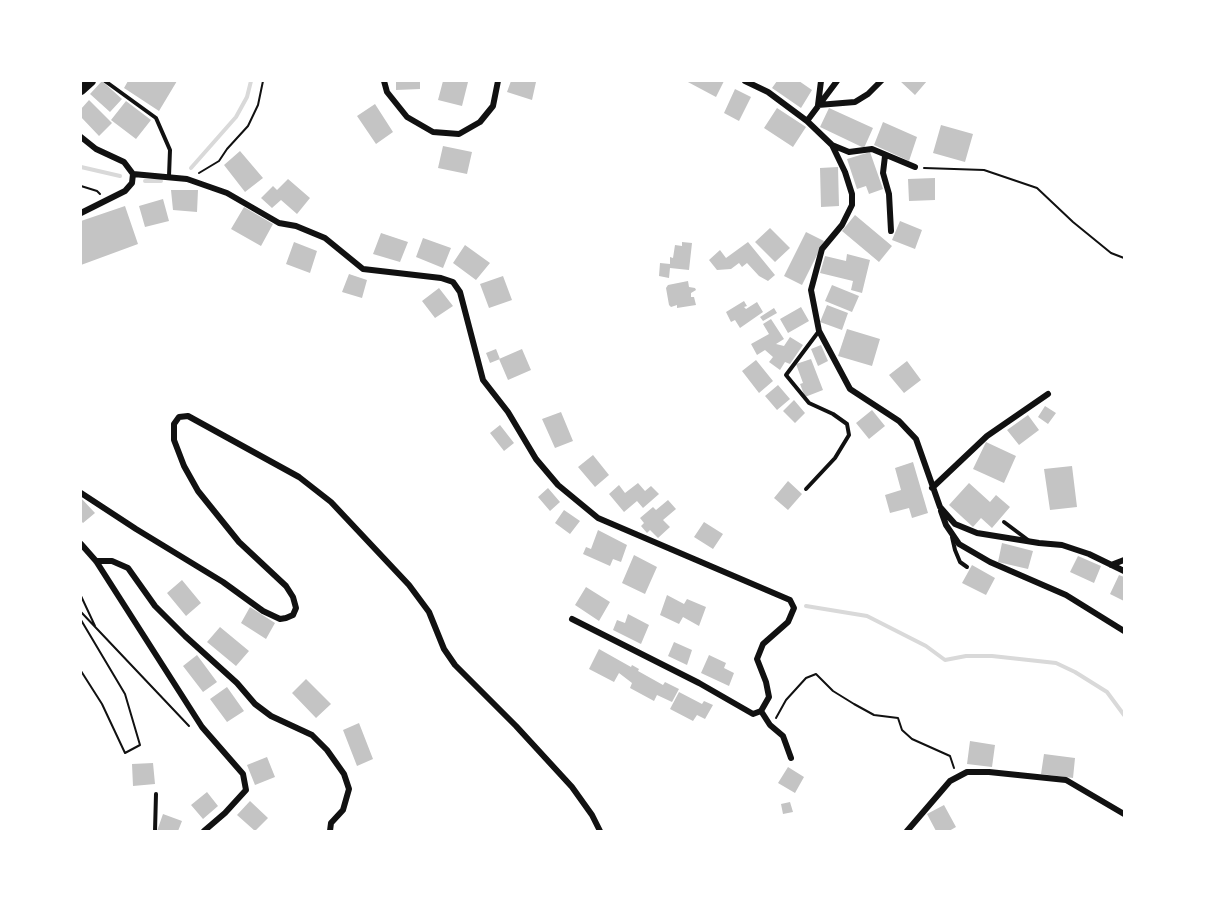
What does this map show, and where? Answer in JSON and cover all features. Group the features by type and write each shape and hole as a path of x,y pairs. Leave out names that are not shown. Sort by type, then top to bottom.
{"street":[{"path":"384,81 387,92 407,117 433,132 459,134 480,122 493,106 498,81"},
{"path":"745,81 768,92 807,121 832,145 845,172 852,194 852,205 842,225 822,249 811,290 819,331 850,389 898,421 916,439 932,488 959,544 1066,595 1124,631"},
{"path":"818,105 821,81"},
{"path":"807,121 837,81"},
{"path":"818,105 855,102 868,94 881,81"},
{"path":"81,137 96,149 124,162 133,174 132,183 125,190 81,213"},
{"path":"832,145 849,152 872,149 915,167"},
{"path":"885,156 883,173 890,194 891,231"},
{"path":"133,174 187,178 227,193 279,223 296,226 325,238 363,269 441,278 453,282 462,300 483,380 508,412 536,459 558,485 598,518 790,600 794,608 788,622 763,644 757,659 769,697 761,711 753,714 699,683 572,619"},
{"path":"932,488 987,436 1048,394"},
{"path":"81,494 223,582 263,611 280,619 293,615 296,608 293,597 286,586 233,535 198,491 184,466 174,440 174,424 179,417 188,416 299,477 331,502 409,585 429,612 444,649 455,665 516,726 572,787 592,815 600,831"},
{"path":"940,507 955,524 977,533 1062,545 1089,554 1124,571"},
{"path":"81,544 96,561 202,727 243,774 246,790 204,831"},
{"path":"1111,565 1124,560"},
{"path":"96,561 112,561 128,568 155,606 237,683 255,704 271,716 312,735 327,750 344,774 349,789 343,810 331,824 330,831"},
{"path":"761,711 770,725 783,736 791,758"},
{"path":"907,831 950,781 967,772 1066,780 1124,814"}],"lane":[{"path":"105,81 156,118 170,150 169,176"},
{"path":"806,489 835,458 849,435 847,424 833,414 809,403 786,375 819,331"},
{"path":"1004,522 1031,542"},
{"path":"952,533 960,562 967,567"},
{"path":"155,831 156,794"}],"path":[{"path":"187,178 219,161 248,126 258,105 263,81"},
{"path":"915,167 984,170 1037,189 1112,253 1124,258"},
{"path":"81,186 97,191 105,202"},
{"path":"81,596 96,628"},
{"path":"81,612 193,730 202,727"},
{"path":"81,620 125,694 140,745 124,753 102,704 81,671"},
{"path":"770,725 781,713 786,700 806,678 816,674 833,690 874,715 898,718 902,730 912,739 950,756 958,777"}],"building":[{"path":"102,81 122,99 110,112 90,94"},
{"path":"128,81 177,81 159,111 124,88"},
{"path":"396,81 420,81 420,89 396,90"},
{"path":"443,81 468,82 462,106 438,100"},
{"path":"511,81 536,82 532,100 507,92"},
{"path":"686,81 724,81 716,97"},
{"path":"777,81 799,81 812,90 801,108 772,88"},
{"path":"900,81 927,81 915,95"},
{"path":"735,89 751,97 739,121 724,113"},
{"path":"89,100 112,123 99,136 81,117 81,109"},
{"path":"126,101 151,120 136,139 111,120"},
{"path":"375,104 393,132 376,144 357,116"},
{"path":"777,108 806,127 793,147 764,128"},
{"path":"829,108 873,128 864,148 820,127"},
{"path":"883,122 917,137 909,161 874,145"},
{"path":"941,125 973,134 965,162 933,153"},
{"path":"443,146 472,152 467,174 438,168"},
{"path":"240,151 263,178 245,192 224,165"},
{"path":"870,152 883,189 869,194 866,186 857,189 847,159"},
{"path":"838,167 839,206 821,207 820,168"},
{"path":"935,178 935,200 909,201 908,179"},
{"path":"288,179 310,198 297,214 281,200 272,208 261,198 273,186 277,190"},
{"path":"171,190 198,190 197,212 173,210"},
{"path":"163,199 169,221 145,227 139,206"},
{"path":"125,206 138,244 81,265 81,221"},
{"path":"244,207 273,224 261,246 231,229"},
{"path":"855,215 892,246 879,262 842,231"},
{"path":"900,221 922,230 915,249 892,240"},
{"path":"770,228 790,248 775,262 755,242"},
{"path":"806,232 824,241 802,285 784,276"},
{"path":"381,233 408,242 400,262 373,254"},
{"path":"423,238 451,248 443,268 416,257"},
{"path":"294,242 317,251 310,273 286,264"},
{"path":"682,242 692,243 689,270 670,268 669,278 659,276 660,263 670,264 675,245 682,246"},
{"path":"748,242 775,275 768,281 759,276 747,263 742,267 739,263 731,269 717,270 709,260 720,250 726,258"},
{"path":"465,245 490,263 476,280 453,263"},
{"path":"847,254 870,260 862,293 851,290 853,281 820,273 825,256 846,261"},
{"path":"349,274 367,280 362,298 342,292"},
{"path":"503,276 512,300 489,308 480,284"},
{"path":"688,281 689,287 696,290 691,293 691,297 694,297 696,305 671,307 666,288 668,285"},
{"path":"832,285 859,296 852,312 825,301"},
{"path":"439,288 453,306 435,318 422,301"},
{"path":"744,301 746,309 757,302 763,312 740,328 735,320 731,322 726,312"},
{"path":"827,305 848,313 842,330 820,322"},
{"path":"801,307 809,321 788,333 780,319"},
{"path":"774,308 777,313 763,321 760,317"},
{"path":"771,319 784,339 776,344 784,346 790,337 803,345 790,364 785,362 780,370 769,362 773,357 765,350 757,355 751,344 769,334 763,324"},
{"path":"847,329 880,339 872,366 838,356"},
{"path":"821,345 828,361 818,366 811,349"},
{"path":"496,349 500,359 490,363 486,353"},
{"path":"522,349 531,370 508,380 499,359"},
{"path":"811,359 823,390 805,397 796,364"},
{"path":"756,360 773,381 759,393 742,371"},
{"path":"907,361 921,380 904,393 889,375"},
{"path":"778,385 790,399 777,410 765,396"},
{"path":"794,400 805,413 795,423 783,411"},
{"path":"1045,406 1056,413 1048,424 1038,417"},
{"path":"872,410 885,426 869,439 856,423"},
{"path":"561,412 573,441 555,448 542,419"},
{"path":"1028,415 1039,430 1019,445 1007,430"},
{"path":"500,425 514,443 504,451 490,433"},
{"path":"986,442 1016,456 1004,483 973,469"},
{"path":"593,455 609,475 595,487 578,467"},
{"path":"913,462 928,513 912,518 909,508 890,513 885,495 901,490 895,468"},
{"path":"1072,466 1077,507 1050,510 1044,469"},
{"path":"788,481 802,494 788,510 774,498"},
{"path":"638,483 645,491 651,486 659,494 643,508 637,501 624,512 609,494 619,485 625,493"},
{"path":"969,483 990,502 996,495 1010,507 992,528 981,518 973,527 949,505"},
{"path":"548,488 560,502 550,511 538,497"},
{"path":"81,498 95,513 83,523 81,521"},
{"path":"668,500 676,509 663,520 670,527 658,538 650,530 647,533 641,526 644,523 640,518 653,507 656,510"},
{"path":"564,510 580,521 570,534 555,523"},
{"path":"704,522 723,534 713,549 694,537"},
{"path":"598,530 627,545 621,562 613,559 610,566 583,554 586,547 591,549"},
{"path":"1002,543 1033,551 1028,569 998,562"},
{"path":"634,555 657,567 645,594 622,583"},
{"path":"1078,556 1101,566 1094,583 1070,572"},
{"path":"972,565 995,578 986,595 962,583"},
{"path":"1119,575 1124,577 1124,601 1110,594"},
{"path":"182,580 201,603 186,616 167,593"},
{"path":"586,587 610,602 599,621 575,605"},
{"path":"667,595 684,604 687,599 706,607 699,626 683,617 679,624 660,615"},
{"path":"250,607 275,623 266,639 241,623"},
{"path":"628,614 649,625 641,644 613,630 617,620 625,623"},
{"path":"220,627 249,651 236,666 207,642"},
{"path":"674,642 692,650 687,665 668,656"},
{"path":"599,649 631,667 632,665 663,685 665,682 679,689 672,702 657,695 654,701 630,688 632,683 619,673 614,682 589,669"},
{"path":"197,655 217,682 203,692 183,666"},
{"path":"709,655 726,663 724,668 734,673 729,686 701,673"},
{"path":"306,679 331,704 316,718 292,693"},
{"path":"227,687 244,711 227,722 210,699"},
{"path":"679,692 702,704 704,701 713,705 705,719 697,715 693,721 670,709"},
{"path":"359,723 373,759 357,766 343,730"},
{"path":"970,741 995,745 992,767 967,764"},
{"path":"1044,754 1075,758 1073,778 1041,774"},
{"path":"267,757 275,777 255,785 247,765"},
{"path":"153,763 155,784 133,786 132,764"},
{"path":"788,767 804,777 795,793 778,783"},
{"path":"207,792 218,806 203,819 191,805"},
{"path":"250,801 268,818 255,831 237,815"},
{"path":"790,802 793,812 783,814 781,804"},
{"path":"944,805 956,827 949,831 936,831 927,814"},
{"path":"163,814 182,821 178,831 157,831"}],"waterway":[{"path":"191,168 236,117 247,97 251,81"},
{"path":"81,167 120,176"},
{"path":"145,181 161,181"},
{"path":"806,606 867,616 926,646 945,660 966,656 992,656 1056,663 1107,692 1124,715"}]}
